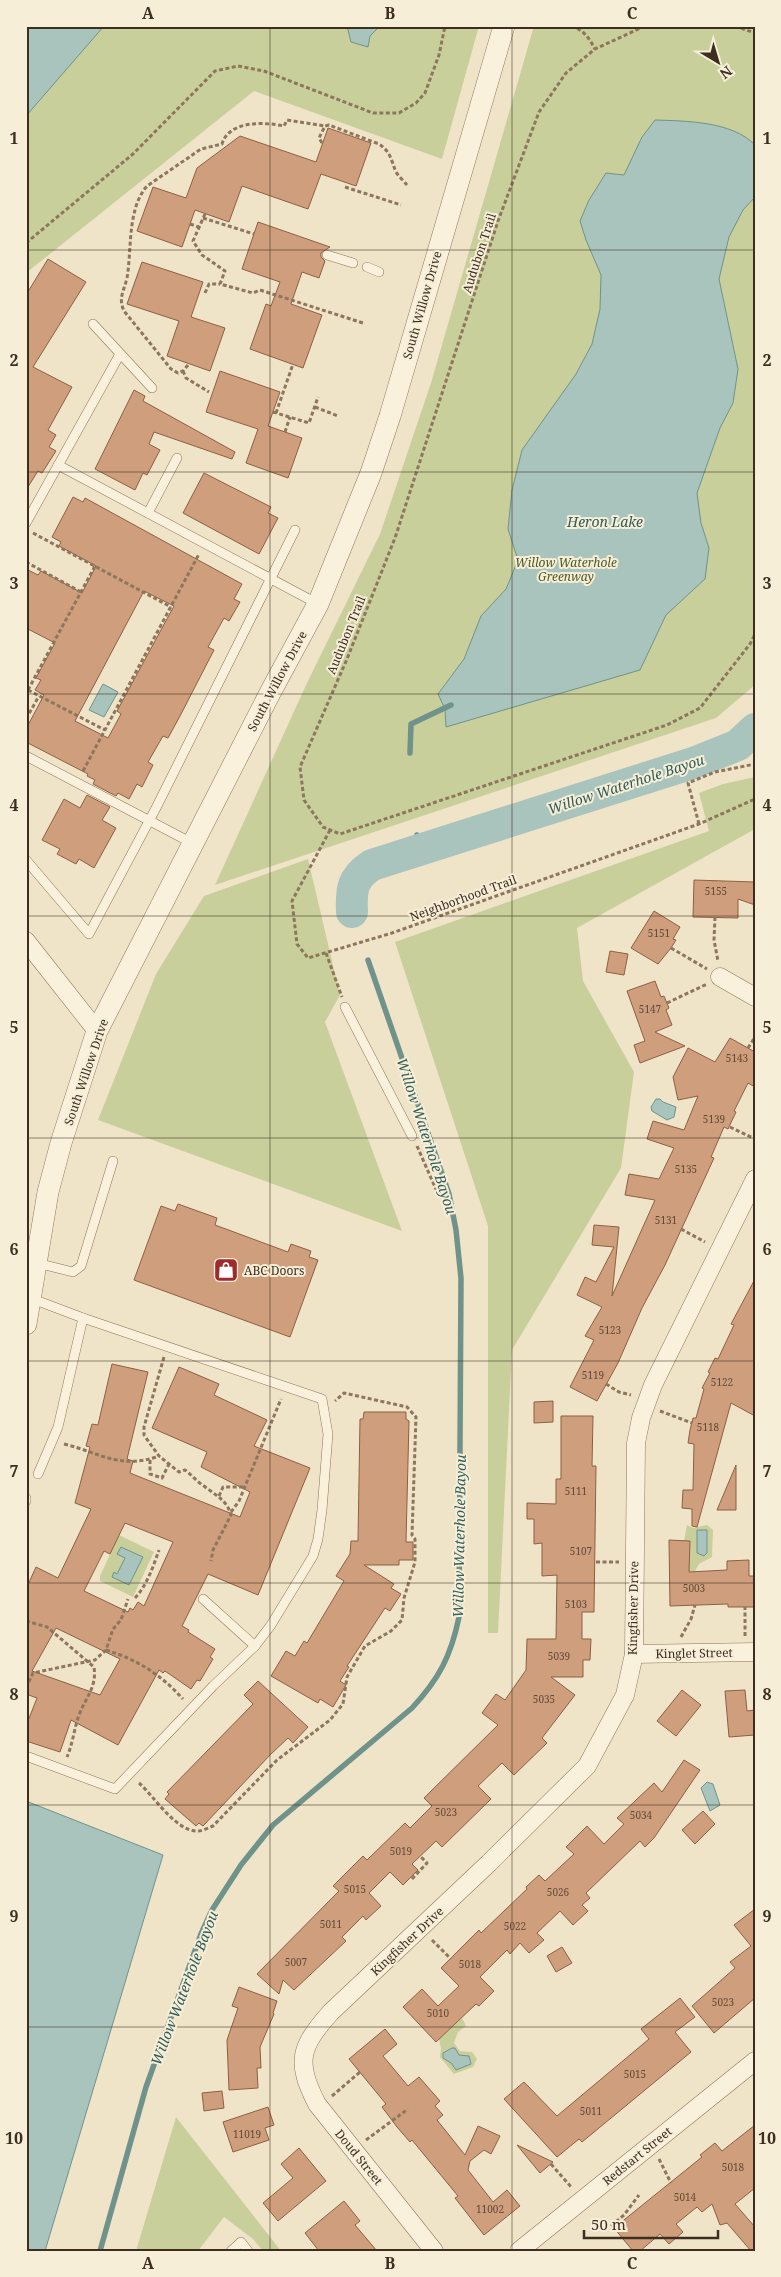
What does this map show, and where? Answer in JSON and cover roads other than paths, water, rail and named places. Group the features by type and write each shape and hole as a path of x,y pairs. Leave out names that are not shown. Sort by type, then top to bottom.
{"street":[{"name":"South Willow Drive","path":"26,1324 48,1192 61,1143 97,1031 192,843 318,604 372,473 504,26"},
{"path":"26,941 97,1031"},
{"path":"720,977 755,997"},
{"name":"Kingfisher Drive","path":"303,2055 312,2034 331,2012 586,1766 626,1695 634,1654 636,1443 653,1385 755,1179"},
{"name":"Kinglet Street","path":"634,1654 750,1652"},
{"name":"Doud Street","path":"303,2055 305,2081 319,2106 434,2251"},
{"name":"Redstart Street","path":"519,2251 755,2061"}],"lane":[{"path":"327,255 353,263"},
{"path":"367,267 379,272"},
{"path":"93,324 152,388"},
{"path":"26,523 120,354"},
{"path":"148,513 176,458"},
{"path":"58,465 318,604"},
{"path":"26,860 89,934 149,821 295,530"},
{"path":"26,756 192,843"},
{"path":"345,1007 412,1136"},
{"path":"36,1263 73,1272 80,1266 113,1161"},
{"path":"26,1756 115,1789 255,1646 271,1625 313,1556 318,1539 322,1510 328,1434 322,1399 83,1318 30,1298"},
{"path":"38,1474 58,1427 83,1318"},
{"path":"203,1599 255,1646"},
{"path":"231,2251 241,2242 248,2251"}],"water":[{"path":"26,26 104,26 26,116"},
{"path":"347,26 380,26 370,36 368,47 351,42"},
{"name":"Heron Lake","path":"655,120 694,122 721,127 734,131 755,145 755,197 743,210 729,237 719,279 738,369 733,403 720,428 697,493 701,523 709,548 705,579 666,615 640,670 446,727 445,709 438,694 464,659 481,616 506,589 518,560 508,529 512,490 522,450 576,374 592,344 600,309 601,275 580,221 589,200 606,173 624,175 642,137"},
{"path":"103,684 118,692 104,717 89,710"},
{"path":"656,1099 676,1107 674,1117 667,1120 652,1111 651,1107"},
{"path":"697,1530 707,1530 707,1553 704,1556 697,1553"},
{"path":"121,1547 143,1557 129,1585 112,1577 114,1572 117,1574 125,1558 117,1554"},
{"path":"707,1782 713,1784 720,1805 710,1811 701,1788"},
{"path":"26,1801 163,1855 45,2251 26,2251"},
{"path":"455,2048 459,2055 469,2056 471,2064 456,2070 451,2063 443,2058 443,2053"}],"waterway":[{"path":"410,753 411,724 451,705"},
{"name":"Willow Waterhole Bayou","path":"352,912 354,885 360,875 372,865 693,763 738,745 755,729"},
{"path":"738,745 755,742"},
{"path":"417,835 421,849"},
{"name":"Willow Waterhole Bayou","path":"100,2251 146,2087 201,1934 212,1910 241,1865 273,1825 412,1708 430,1687 448,1655 459,1617 461,1278 456,1230 449,1194 368,960"}],"place":[{"name":"ABC Doors","path":"226,1270"}],"park label":[{"name":"Willow Waterhole Greenway","path":"566,569"}]}
